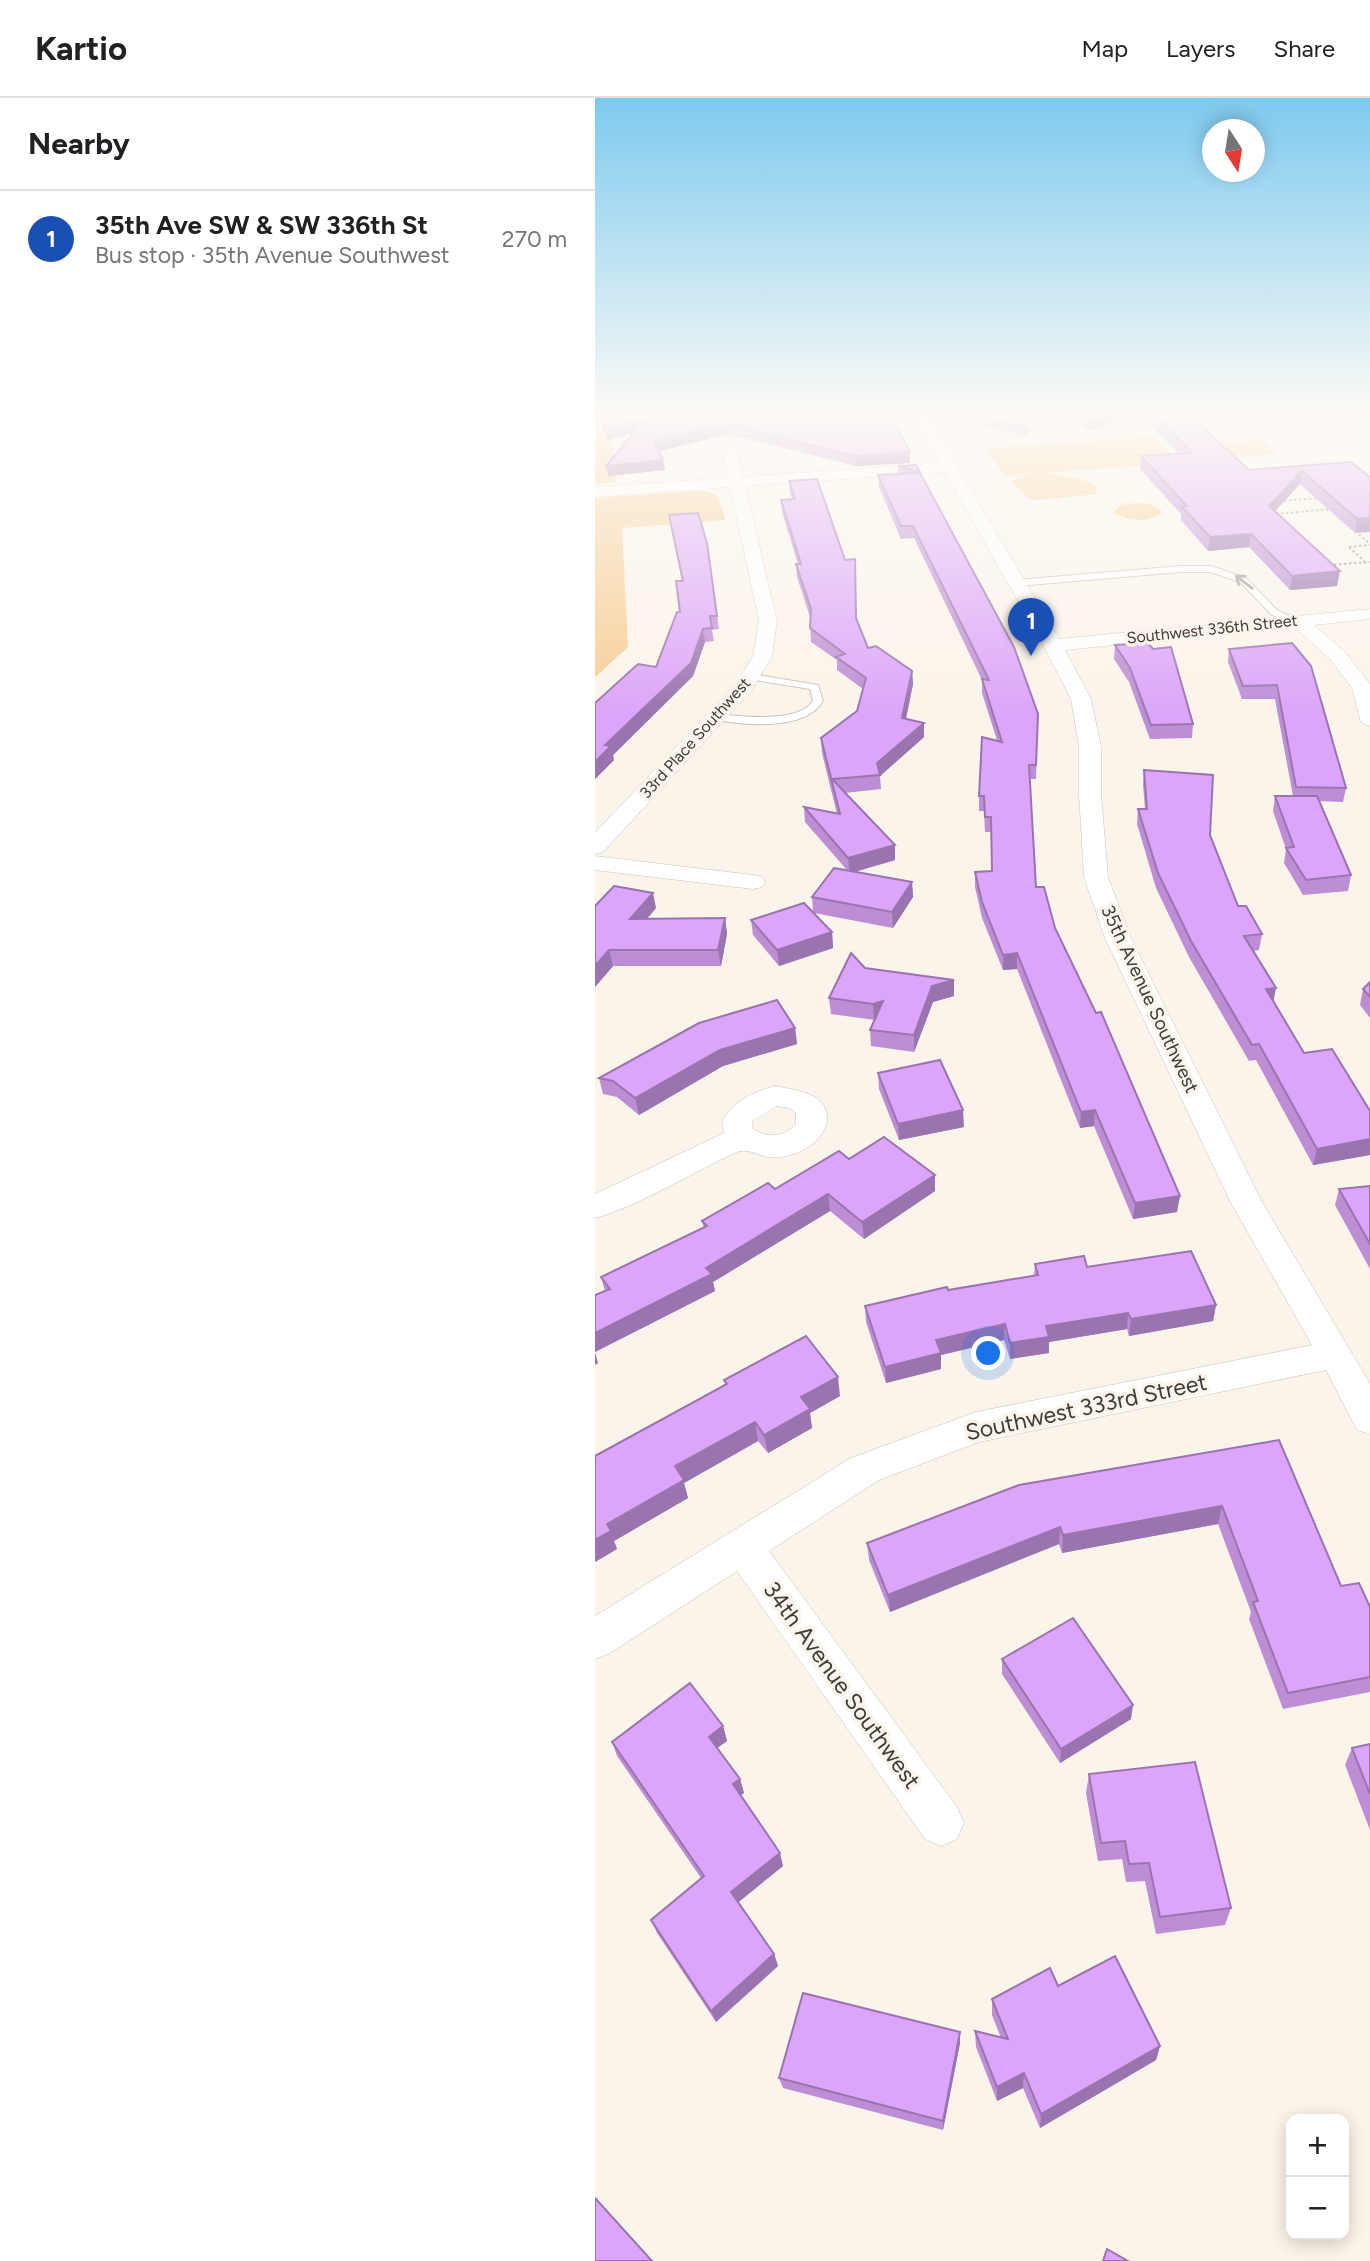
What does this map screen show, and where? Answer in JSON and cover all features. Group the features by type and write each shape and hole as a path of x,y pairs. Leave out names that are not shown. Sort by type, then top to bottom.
{"street":[{"name":"33rd Place Southwest","path":"595,847 715,718 762,661 769,643 768,621 743,513"},
{"name":"35th Avenue Southwest","path":"977,513 1081,698 1090,747 1090,794 1096,877 1118,938 1247,1203 1336,1354 1370,1419"},
{"name":"Southwest 336th Street","path":"1053,645 1370,614"},
{"path":"1298,621 1337,655 1362,687 1370,720"},
{"path":"595,863 753,882"},
{"path":"595,1207 743,1137"},
{"name":"Southwest 333rd Street","path":"595,1640 865,1469 976,1427 1336,1354"},
{"name":"34th Avenue Southwest","path":"743,1547 941,1823"}],"lane":[{"path":"1017,583 1181,569 1211,569 1243,580 1275,612 1298,621"},
{"path":"715,718 781,719 812,711 818,703 819,695 814,687 751,677"}],"path":[{"path":"1267,514 1288,513"},
{"path":"1336,513 1339,516"},
{"path":"1277,514 1307,542"},
{"path":"1355,530 1370,544"},
{"path":"1288,534 1299,533"},
{"path":"1368,562 1348,547 1370,544"},
{"path":"1326,560 1332,566"},
{"path":"1320,566 1368,562"}],"shaded area":[{"path":"595,513 723,513 725,520 622,528 628,647 595,677"},
{"path":"1116,513 1160,513 1152,518 1139,520"}],"building":[{"path":"698,513 707,543 717,616 710,616 712,628 703,629 691,663 605,745 611,746 595,762 595,703 638,664 656,667 677,612 680,612 676,581 683,581 669,515"},
{"path":"785,513 829,513 845,560 855,559 856,618 868,648 876,646 912,671 902,718 924,723 877,763 880,775 832,779 895,845 848,858 804,807 840,814 821,738 857,711 866,678 836,657 845,654 810,628 811,609 796,564 801,564"},
{"path":"895,513 942,513 1014,647 1038,714 1036,765 1029,765 1036,887 1044,887 1055,928 1096,1013 1101,1012 1180,1196 1135,1203 1095,1110 1081,1112 1017,953 1003,955 982,902 975,872 992,871 991,817 985,817 984,796 979,796 982,737 1002,742 982,679 989,680 913,526 901,526"},
{"path":"1188,513 1277,513 1340,571 1292,576 1251,534 1210,537"},
{"path":"1350,513 1370,513 1370,518 1357,519"},
{"path":"1148,643 1153,649 1171,647 1193,724 1151,725 1130,668 1115,645"},
{"path":"1292,643 1311,666 1346,788 1296,787 1277,685 1243,686 1229,649"},
{"path":"1144,770 1213,775 1210,835 1238,906 1246,906 1262,934 1244,936 1276,988 1266,989 1304,1053 1332,1049 1370,1111 1370,1139 1317,1149 1259,1044 1252,1045 1191,941 1158,873 1138,809 1147,809"},
{"path":"1275,796 1317,796 1351,875 1306,880 1286,848 1294,847"},
{"path":"834,868 912,882 892,912 812,897"},
{"path":"614,886 653,893 630,919 725,918 718,950 609,950 595,966 595,906"},
{"path":"804,903 832,932 777,950 751,920"},
{"path":"851,953 865,968 954,980 932,986 914,1035 870,1030 883,1001 873,1004 829,998"},
{"path":"1370,982 1370,997 1363,989"},
{"path":"777,1000 795,1028 720,1050 635,1098 613,1081 599,1078 699,1023"},
{"path":"940,1060 963,1110 898,1124 878,1073"},
{"path":"884,1137 935,1175 862,1222 828,1194 706,1268 712,1274 595,1333 595,1295 610,1289 601,1277 707,1226 702,1221 768,1183 775,1189 839,1151 849,1159"},
{"path":"1370,1186 1370,1244 1339,1189"},
{"path":"1191,1251 1216,1305 1131,1319 1128,1313 1046,1326 1049,1337 1010,1343 1005,1324 936,1340 941,1353 885,1367 865,1306 947,1287 948,1290 1038,1275 1035,1264 1084,1256 1087,1267"},
{"path":"806,1336 838,1377 801,1397 810,1409 764,1435 755,1422 675,1466 684,1480 607,1524 611,1531 595,1540 595,1456 727,1384 724,1380"},
{"path":"1279,1440 1341,1586 1359,1583 1370,1607 1370,1677 1288,1693 1253,1602 1258,1601 1222,1506 1063,1535 1060,1527 888,1595 867,1543 1019,1485"},
{"path":"1073,1618 1133,1705 1061,1749 1002,1659"},
{"path":"690,1683 723,1726 709,1737 740,1779 733,1784 780,1853 731,1892 774,1954 711,2011 651,1920 704,1876 612,1742"},
{"path":"1370,1744 1370,1794 1352,1748"},
{"path":"1195,1762 1231,1908 1160,1917 1149,1863 1129,1864 1125,1841 1101,1843 1089,1774"},
{"path":"1115,1956 1160,2046 1041,2114 1024,2073 997,2087 975,2031 1008,2039 992,1999 1050,1968 1058,1986"},
{"path":"803,1993 960,2032 943,2121 779,2078"},
{"path":"595,2198 652,2261 595,2261"},
{"path":"1107,2249 1128,2261 1103,2261"}],"place":[{"name":"35th Ave SW & SW 336th St","path":"1031,656"}]}
